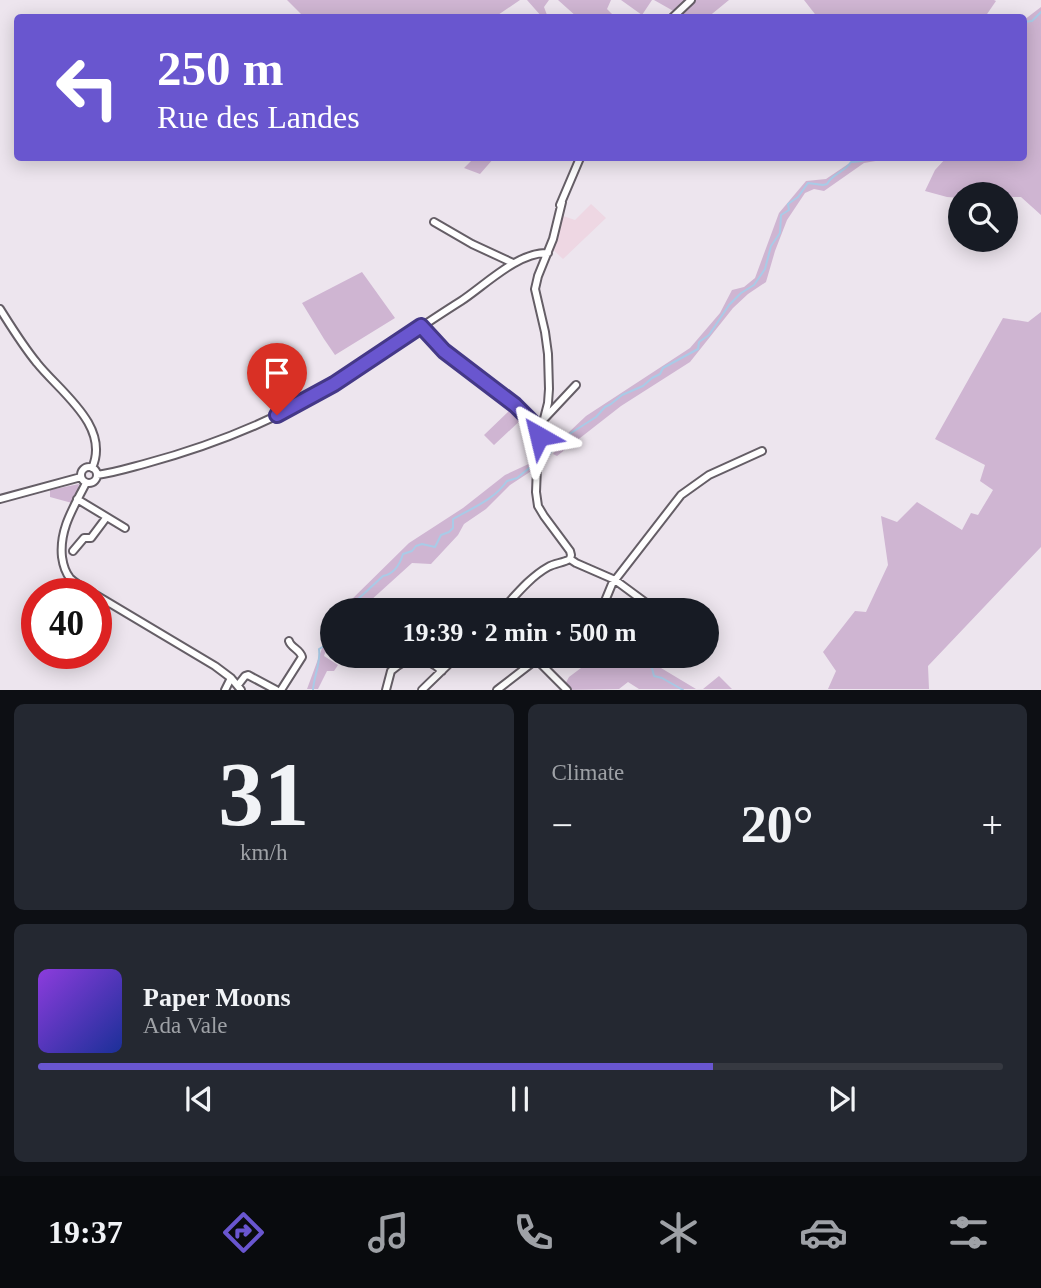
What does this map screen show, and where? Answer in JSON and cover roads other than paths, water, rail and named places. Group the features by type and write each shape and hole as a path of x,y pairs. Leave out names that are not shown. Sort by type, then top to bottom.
{"street":[{"path":"676,14 691,0"},
{"path":"570,559 570,551 544,516 536,500 538,442 549,389 545,332 535,289 562,202 579,161"},
{"path":"434,222 513,263"},
{"path":"97,475 186,452 251,427 312,398 476,292 513,263 548,253"},
{"path":"0,309 39,366 87,420 95,443 95,462 92,468"},
{"path":"421,326 444,351 515,405 540,430"},
{"path":"543,419 576,385"},
{"path":"607,598 612,584 681,495 709,475 762,450"},
{"path":"0,499 84,480 94,482 96,471 92,468 83,470 84,480 78,499 63,530 62,552 70,578"},
{"path":"78,499 125,528"},
{"path":"73,551 84,538 91,538 106,518"},
{"path":"570,559 615,580 639,598"},
{"path":"514,598 539,572 552,564 570,559"},
{"path":"112,604 215,666 240,687 246,675 251,675 278,690 302,657 289,641"},
{"path":"386,690 391,671 410,659 420,658 442,671"},
{"path":"422,690 445,668"},
{"path":"497,690 526,668"},
{"path":"548,668 567,690"},
{"path":"225,690 230,678"}],"waterway":[{"path":"1027,22 1032,21 1041,12"},
{"path":"542,461 571,433 596,417 605,407 622,395 643,386 660,374 663,368 698,349 699,342 709,335 729,305 754,285 765,269 771,246 780,233 781,215 789,210 788,204 798,197 808,183 827,184 851,162 862,161"},
{"path":"359,598 383,576 393,571 403,554 422,544 435,547 441,535 453,528 453,519 489,498 507,481 517,478 533,465"},
{"path":"313,690 320,648"},
{"path":"652,668 654,676 683,690"}]}
